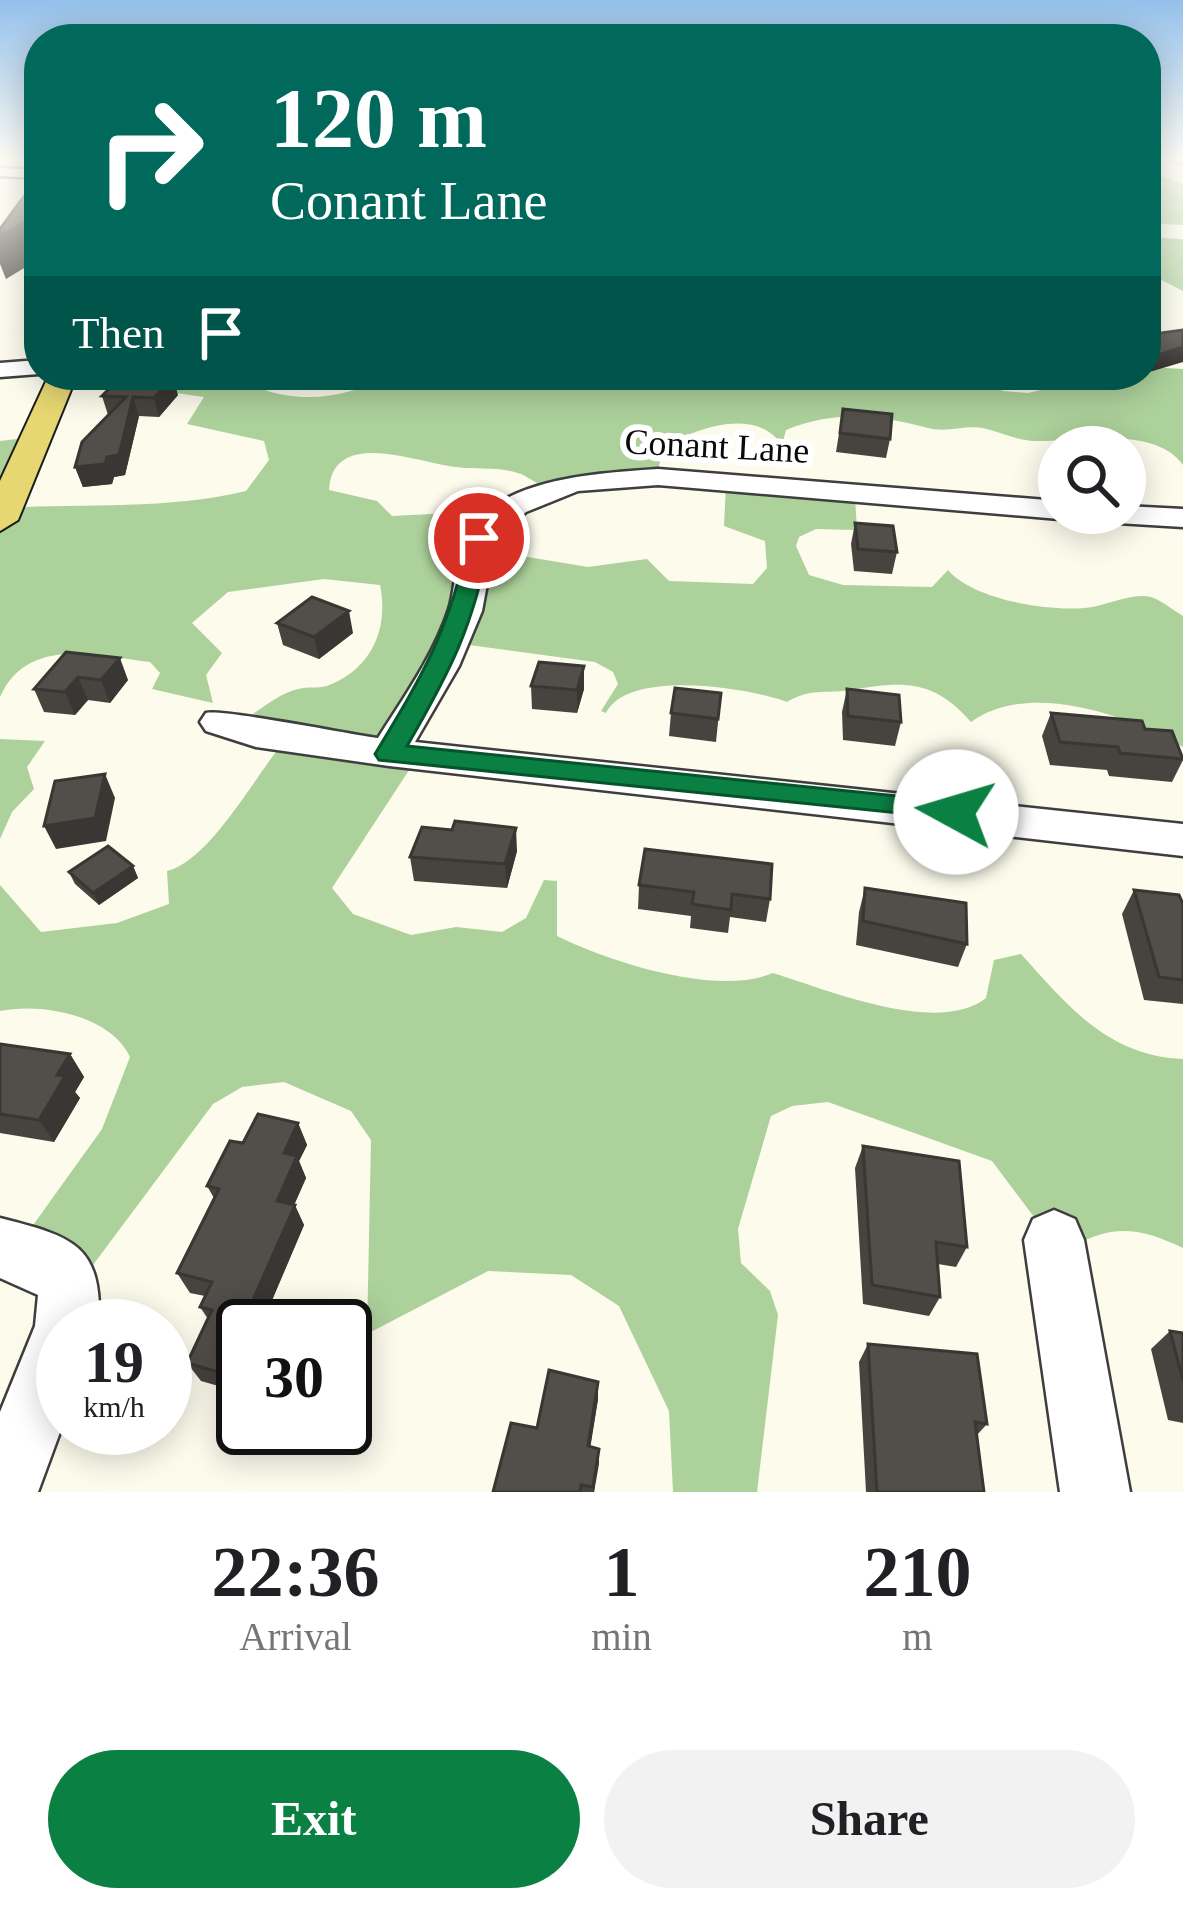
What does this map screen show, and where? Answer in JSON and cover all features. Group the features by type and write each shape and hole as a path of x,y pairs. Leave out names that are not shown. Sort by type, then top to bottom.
{"main road":[{"path":"0,520 56,390"}],"street":[{"name":"Conant Lane","path":"389,754 441,665 465,611 479,538 516,506 558,488 611,478 658,477 1038,508"},
{"path":"1146,516 1183,518"},
{"path":"219,722 256,734 389,754 1183,840"},
{"path":"1054,1240 1095,1492"},
{"path":"0,1247 31,1256 70,1280 69,1299"},
{"path":"3,1492 36,1406"}],"green space":[{"path":"1161,238 1183,239 1183,291 1161,280"},
{"path":"1161,368 1183,369 1183,465 1170,453 1146,443 1146,426 1038,426 1038,441 1029,441 983,428 935,429 857,417 822,419 786,430 782,445 757,426 708,428 664,448 656,476 579,489 550,489 505,470 456,467 380,453 345,459 334,471 329,490 377,501 392,516 432,514 488,530 476,557 522,556 588,567 647,559 669,581 753,584 767,568 765,541 724,526 726,485 855,497 857,530 816,529 799,537 796,546 809,575 843,585 932,587 948,570 976,590 1017,603 1081,608 1145,596 1183,616 1183,747 1107,714 1049,703 994,710 971,722 944,698 902,685 811,693 787,702 718,687 662,686 618,699 606,713 601,711 618,684 613,672 595,662 454,643 395,744 415,761 332,888 353,914 411,935 456,927 502,932 526,918 544,880 557,881 557,936 605,956 694,979 750,979 773,973 912,1011 965,1009 986,998 994,960 1021,954 1073,1009 1111,1038 1156,1056 1183,1059 1183,1248 1150,1235 1121,1231 1093,1237 1061,1253 992,1161 828,1102 792,1106 771,1116 738,1229 741,1263 770,1291 778,1315 757,1492 673,1492 669,1411 619,1306 571,1275 488,1271 372,1331 372,1299 368,1299 371,1140 351,1111 284,1082 242,1087 213,1104 90,1269 21,1242 102,1129 130,1057 108,1031 74,1015 36,1009 0,1011 0,885 41,932 117,923 169,904 167,871 183,864 215,835 283,743 240,723 283,694 327,686 356,669 374,645 382,601 380,585 324,579 228,592 192,623 222,653 206,675 213,703 152,689 160,673 150,662 86,654 45,657 27,665 0,697 0,441 34,437 6,508 157,503 246,491 269,460 264,441 187,424 204,397 154,390 266,390 304,397 353,390 1161,390"},
{"path":"0,739 45,741 27,767 34,789 12,812 0,839"}],"building":[{"path":"1183,330 1183,347 1161,354 1161,333"},
{"path":"108,390 161,390 154,398 133,397 119,455 107,457 105,464 75,467 82,442 126,397 102,396"},
{"path":"843,409 892,414 890,439 840,433"},
{"path":"855,523 893,526 897,552 858,549"},
{"path":"312,597 349,611 314,637 277,623"},
{"path":"66,652 120,658 101,680 78,677 65,692 34,689"},
{"path":"539,662 584,666 577,690 531,686"},
{"path":"675,688 721,693 718,719 671,713"},
{"path":"847,689 899,695 901,722 848,716"},
{"path":"1051,713 1142,721 1145,729 1172,731 1183,759 1060,742"},
{"path":"105,774 95,818 44,826 55,781"},
{"path":"455,821 516,828 505,864 410,857 422,827 452,830"},
{"path":"108,846 133,866 93,893 69,872"},
{"path":"645,849 772,864 770,899 732,894 731,910 692,904 694,892 639,885"},
{"path":"865,888 966,903 967,944 863,921"},
{"path":"1134,890 1179,895 1183,980 1159,977"},
{"path":"0,1044 70,1054 57,1075 65,1076 39,1120 0,1114"},
{"path":"258,1114 298,1123 284,1153 297,1156 277,1201 295,1205 253,1299 216,1299 216,1371 192,1364 192,1352 212,1310 200,1307 212,1282 177,1273 219,1189 207,1186 230,1141 243,1143"},
{"path":"863,1146 959,1161 967,1247 936,1242 940,1297 872,1285"},
{"path":"1170,1331 1183,1333 1183,1380"},
{"path":"868,1344 977,1354 987,1424 975,1422 984,1492 877,1492"},
{"path":"549,1370 598,1382 588,1446 599,1449 593,1487 581,1485 580,1492 493,1492 511,1423 537,1428"}],"route":[{"path":"479,538 465,611 441,665 389,754 956,812"}]}
